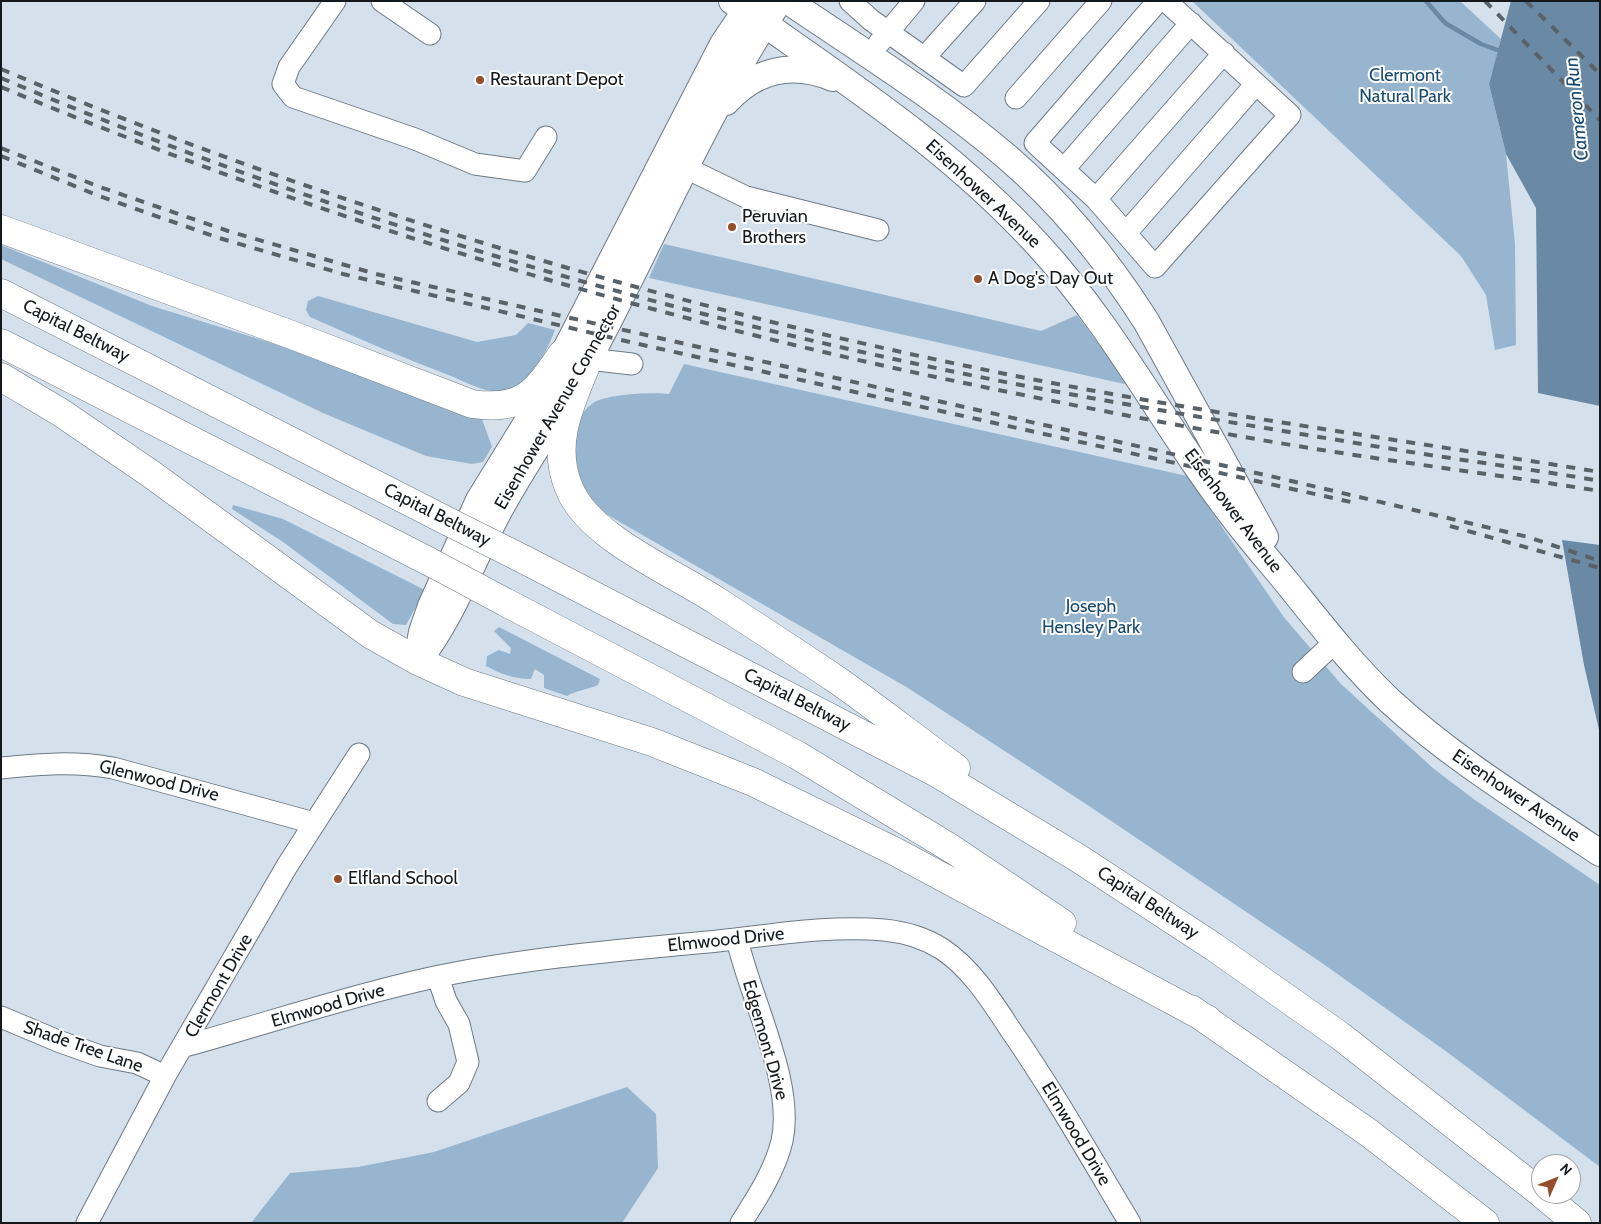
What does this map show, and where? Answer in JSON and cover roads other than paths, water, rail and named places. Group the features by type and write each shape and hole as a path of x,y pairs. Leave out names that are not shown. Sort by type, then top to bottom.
{"highway":[{"path":"1,229 300,338 472,404 496,408 522,399 543,381 579,360"},
{"name":"Capital Beltway","path":"1,293 523,559 935,772 1078,858 1207,942 1339,1035 1531,1186"},
{"path":"1,343 698,701 820,768 952,849 1207,1019 1369,1134 1485,1223"},
{"path":"579,360 564,421 560,449 568,487 580,508 591,520 641,555 716,600 838,681 1078,858"},
{"path":"1,377 60,412 144,469 370,634 418,661 464,682 652,742 753,782 894,851 1207,1019"},
{"name":"Capital Beltway","path":"1553,1204 1577,1223"}],"main road":[{"name":"Eisenhower Avenue Connector","path":"579,360 719,52 748,9 780,1"},
{"name":"Eisenhower Avenue","path":"788,1 958,118 1001,152 1058,205 1127,291 1164,350 1289,585"},
{"name":"Eisenhower Avenue Connector","path":"418,661 425,623 456,548 479,500 534,411 579,360 686,168 749,48 748,9"},
{"name":"Eisenhower Avenue","path":"748,9 860,90 959,167 1042,250 1105,330 1237,522 1335,642 1390,700 1458,757 1594,849"},
{"path":"713,116 738,89 753,79 773,71 791,68 810,71 860,90"}],"street":[{"path":"335,1 289,67 283,84 293,97 415,139 475,164 525,171 546,137"},
{"path":"382,1 430,34"},
{"path":"868,56 914,1"},
{"path":"924,58 975,1"},
{"path":"852,2 887,31 964,86 1039,1"},
{"path":"1016,98 1101,1"},
{"path":"1158,1 1035,143 1101,205 1155,267 1290,115 1166,1"},
{"path":"1064,169 1191,24"},
{"path":"1081,232 1224,53"},
{"path":"1126,233 1256,84"},
{"path":"686,168 746,197 878,230"},
{"path":"579,360 632,364"},
{"path":"1303,672 1335,642"},
{"name":"Clermont Drive","path":"87,1223 165,1076 185,1046 314,823 359,754"},
{"name":"Glenwood Drive","path":"1,768 53,762 90,763 314,823"},
{"name":"Elmwood Drive","path":"185,1046 384,990 438,977 528,962 822,930 882,930 920,938 944,950 965,968 1033,1061 1130,1223"},
{"name":"Edgemont Drive","path":"737,939 743,967 774,1060 783,1093 785,1110 784,1125 777,1156 758,1195 741,1223"},
{"path":"438,977 446,1001 459,1024 468,1062 459,1082 438,1101"},
{"name":"Shade Tree Lane","path":"1,1016 58,1041 100,1056 137,1063 165,1076"}],"water":[{"name":"Cameron Run","path":"1511,1 1600,1 1600,406 1538,393 1536,208 1506,154 1489,84"},
{"path":"1562,540 1600,545 1600,734 1584,665"}],"waterway":[{"path":"1426,1 1445,23 1481,44 1503,52"}],"railway":[{"path":"1485,1 1600,120"},
{"path":"1526,1 1600,74"},
{"path":"1,69 125,119 251,166 378,210 506,250 635,287 764,320 895,351 1097,391 1240,416 1600,472"},
{"path":"1,78 125,128 250,175 377,219 505,259 634,296 764,329 895,359 1074,395 1435,456 1600,481"},
{"path":"1,87 232,177 349,217 466,255 704,323 945,379 1237,436 1319,450 1600,491"},
{"path":"1,148 100,187 228,231 376,274 1283,479 1528,537 1600,561"},
{"path":"1,156 99,196 219,238 343,274 634,343 1351,502"},
{"path":"1450,526 1600,568"}],"place":[{"name":"Restaurant Depot","path":"480,80"},
{"name":"Peruvian Brothers","path":"732,227"},
{"name":"A Dog's Day Out","path":"978,279"},
{"name":"Elfland School","path":"338,879"}],"park label":[{"name":"Clermont Natural Park","path":"1405,86"},
{"name":"Joseph Hensley Park","path":"1091,617"}]}
